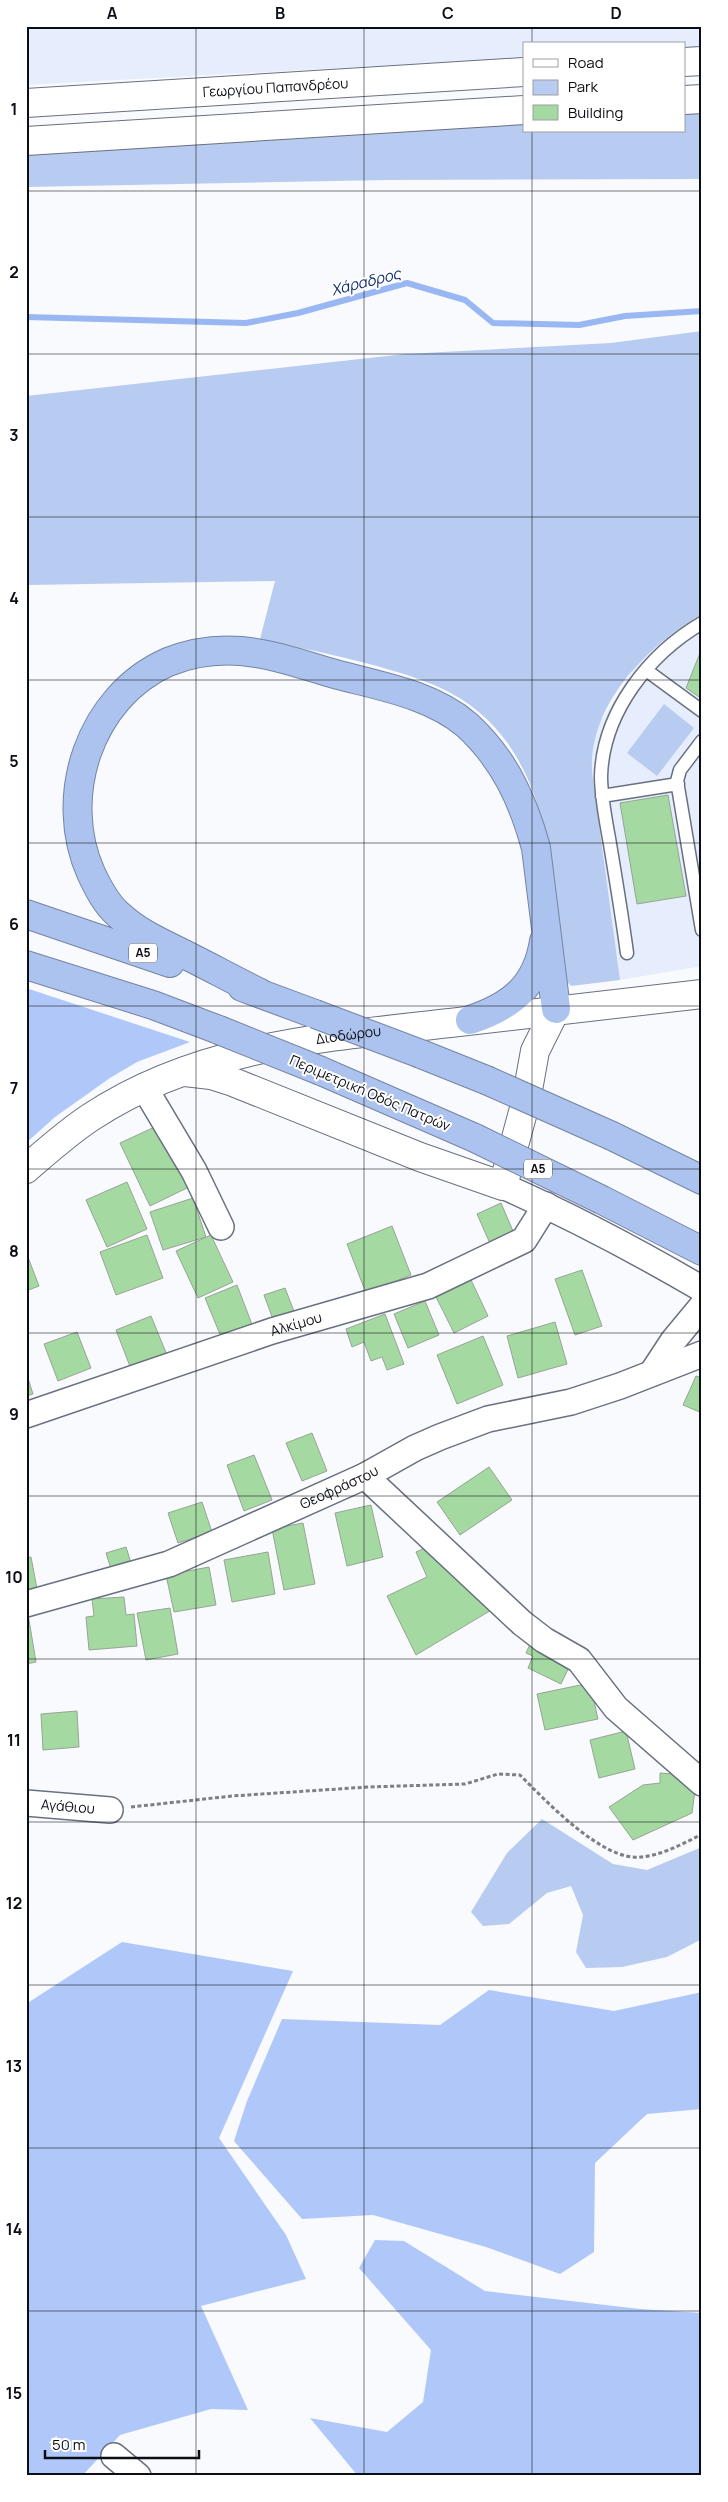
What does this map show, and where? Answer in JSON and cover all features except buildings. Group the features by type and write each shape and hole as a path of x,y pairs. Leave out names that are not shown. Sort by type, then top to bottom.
{"highway":[{"path":"260,993 152,938 118,915 96,882 80,840 76,803 78,782 92,741 101,723 116,701 131,686 168,662 194,654 240,651 269,655 404,693 448,712 465,724 483,741 499,761 521,800 536,848 556,1009"},
{"name":"Α5","path":"26,914 260,993 421,1054 486,1080 612,1136 702,1180"},
{"path":"470,1020 495,1011 523,990 539,963 546,919"},
{"name":"Περιμετρική Οδός Πατρών","path":"26,965 153,1005 321,1070 475,1138 702,1251"}],"street":[{"path":"686,62 702,61"},
{"name":"Γεωργίου Παπανδρέου","path":"26,104 523,72"},
{"path":"686,100 702,99"},
{"path":"26,141 523,110"},
{"name":"Διοδώρου","path":"26,1169 90,1117 144,1087 222,1058 300,1041 556,1009 702,994"},
{"path":"503,1186 526,1102 535,1051 556,1009"},
{"path":"181,1072 211,1075 233,1082 420,1156 503,1186 546,1205 660,1264 702,1290"},
{"path":"144,1087 194,1171 221,1227"},
{"name":"Αλκίμου","path":"26,1415 280,1328 428,1286 524,1240 546,1205"},
{"path":"652,1373 673,1341 702,1306"},
{"name":"Θεοφράστου","path":"26,1604 169,1564 365,1476 415,1448 488,1419 571,1402 702,1354"},
{"path":"365,1476 522,1623 544,1640 579,1660 616,1708 702,1784"},
{"name":"Αγάθιου","path":"26,1802 110,1810"},
{"path":"114,2456 138,2476"}],"lane":[{"path":"627,953 602,796 602,765 611,728 628,694 646,670 681,636 702,623"},
{"path":"646,670 702,711"},
{"path":"702,741 680,770 678,784 702,930"},
{"path":"602,796 678,784"}],"path":[{"path":"110,1810 232,1796 368,1787 465,1784 498,1774 520,1775 560,1815 607,1849 629,1857 640,1858 656,1854 702,1834"}],"shaded area":[{"path":"26,26 702,26 702,47 686,48 686,42 523,42 523,58 26,85"},
{"path":"702,614 702,966 620,980 592,772 592,749 600,723 634,668 665,639"},
{"path":"26,988 190,1042 137,1062 110,1078 55,1117 26,1143"},
{"path":"122,1942 293,1971 219,2138 286,2235 306,2279 201,2306 248,2410 211,2409 120,2435 82,2476 26,2476 26,2004"},
{"path":"489,1990 614,2011 702,1992 702,2109 647,2114 595,2163 594,2252 560,2274 486,2247 373,2215 302,2219 234,2141 247,2101 282,2019 440,2025"},
{"path":"375,2240 404,2241 485,2291 640,2309 702,2313 702,2476 358,2476 310,2418 387,2432 423,2402 431,2350 359,2268"}],"green space":[{"path":"702,113 702,179 386,180 26,187 26,153 210,144 523,124 523,132 686,132 686,114"},
{"path":"702,331 702,614 681,627 661,643 642,660 625,680 611,701 600,723 594,747 592,772 620,980 571,986 566,981 556,894 539,808 523,769 501,734 470,705 429,683 389,669 260,639 275,581 26,585 26,396 405,354 611,343"},
{"path":"664,704 694,728 657,776 627,753"},
{"path":"542,1819 613,1864 647,1870 702,1847 702,1939 667,1957 622,1967 586,1968 576,1952 583,1915 571,1886 547,1893 509,1924 483,1926 471,1912 507,1853"}],"waterway":[{"name":"Χάραδρος","path":"26,317 246,323 298,313 407,283 465,300 493,323 579,325 625,316 702,311"}]}
